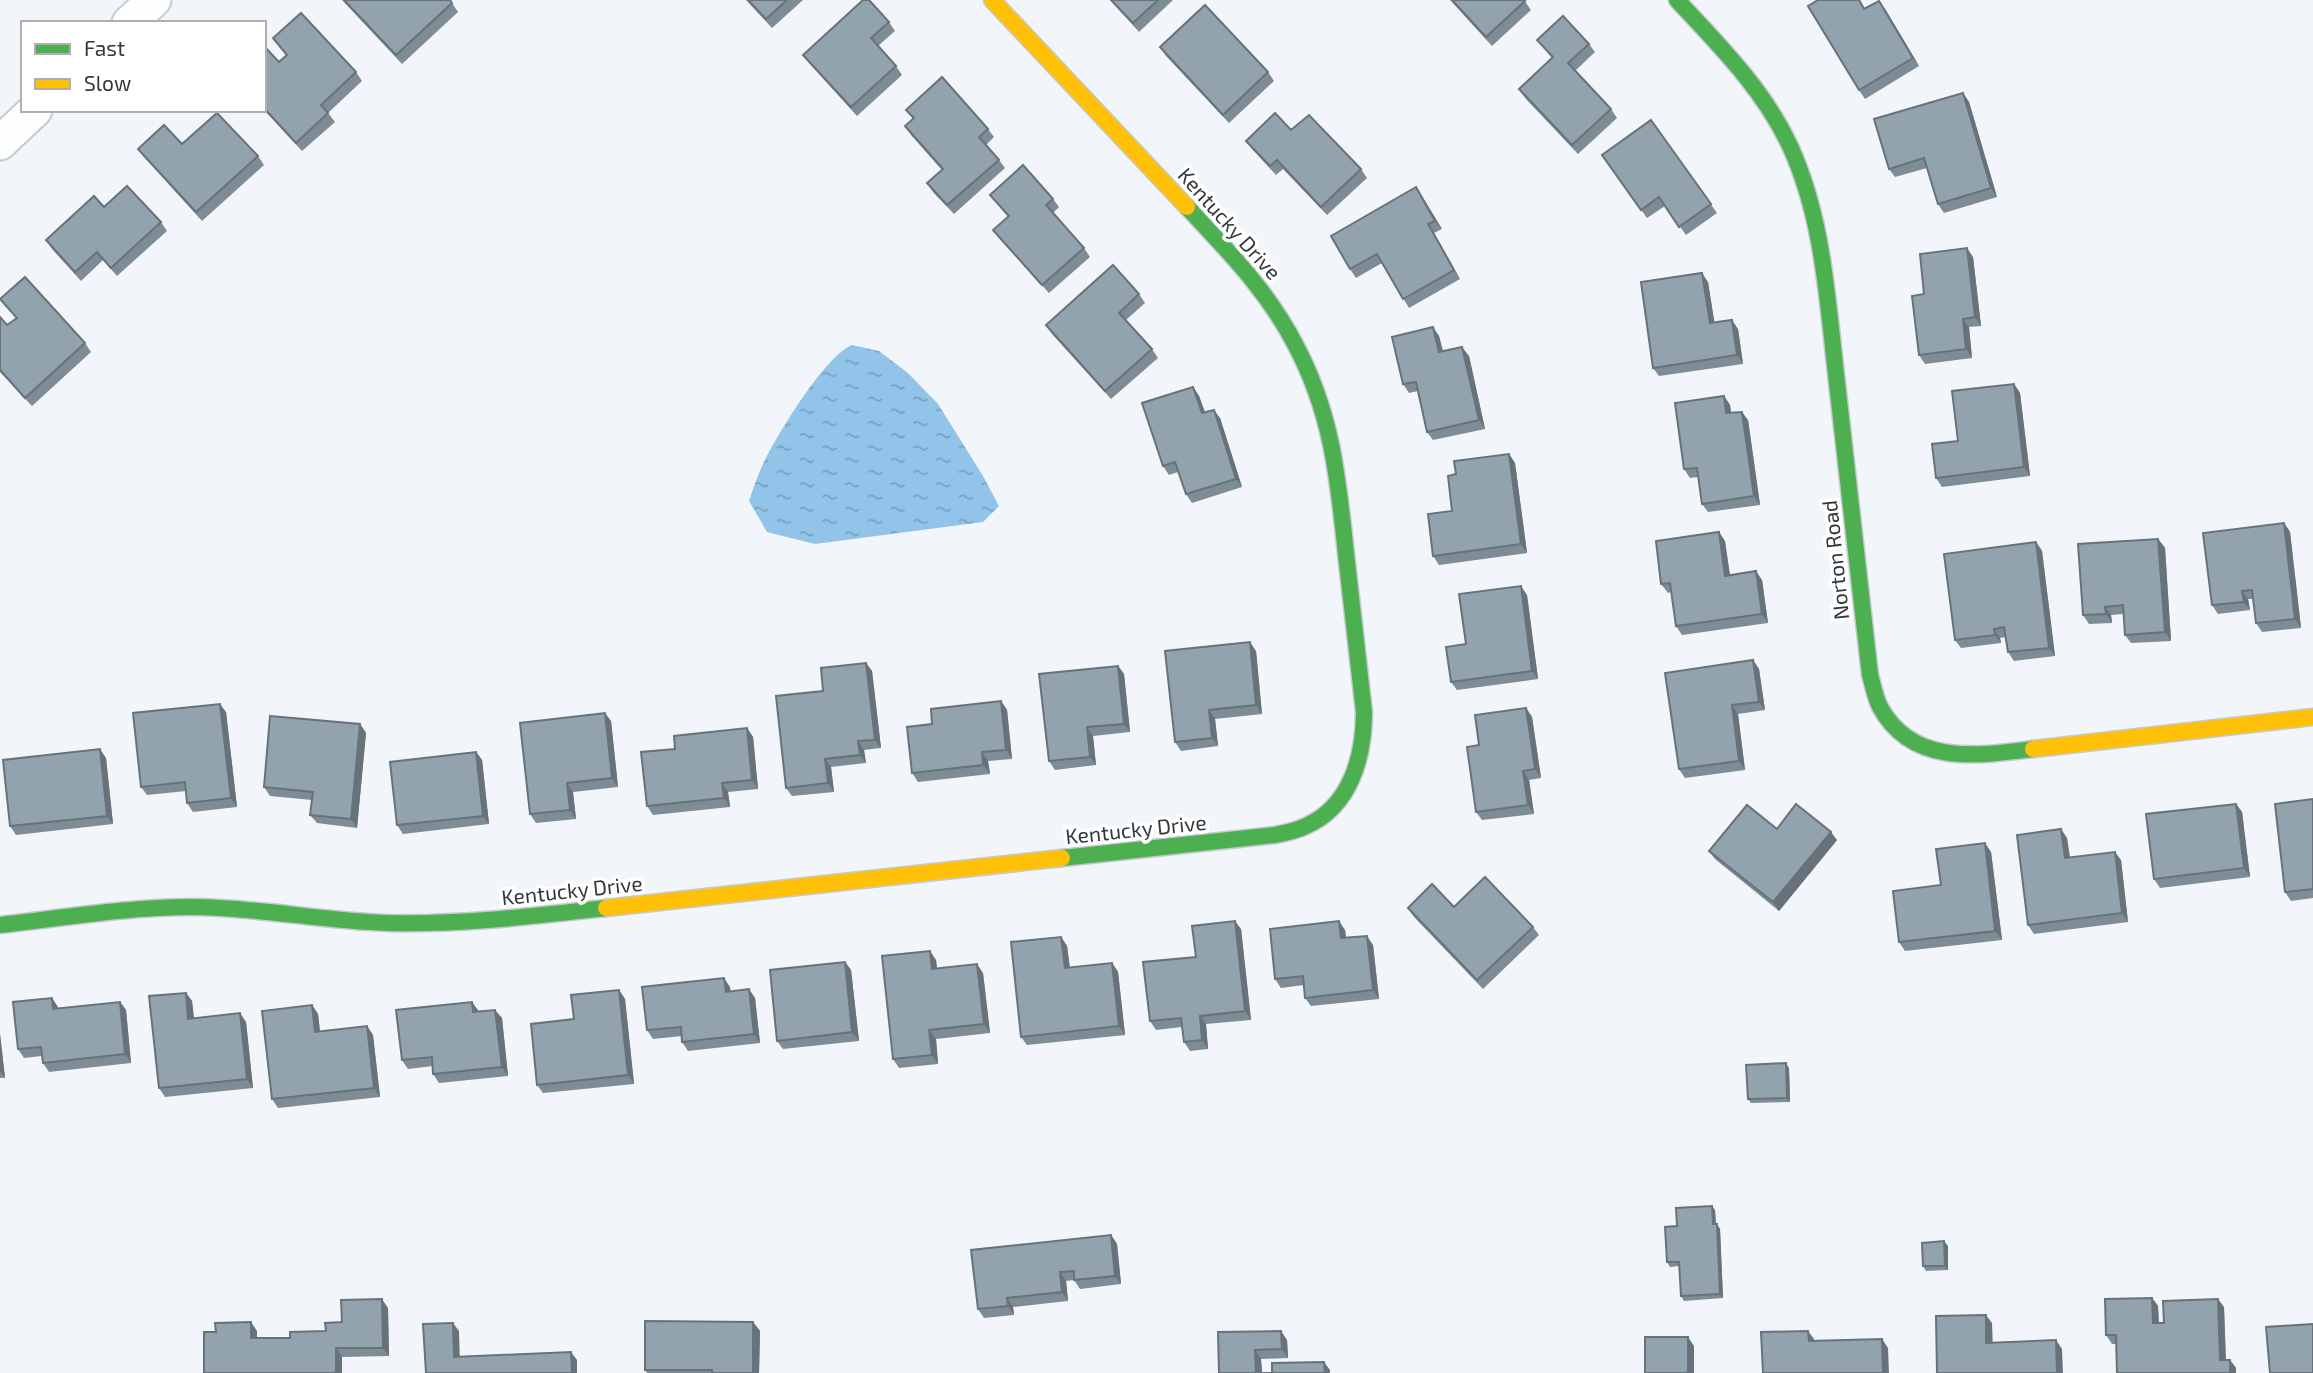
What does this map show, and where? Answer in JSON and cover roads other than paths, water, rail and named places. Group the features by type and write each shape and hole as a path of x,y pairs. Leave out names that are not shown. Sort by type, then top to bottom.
{"street":[{"path":"131,21 154,0"},
{"name":"Kentucky Drive","path":"0,925 189,907 248,909 386,923 473,923 1275,835 1312,824 1330,809 1355,776 1365,737 1336,464 1319,392 1292,337 1251,275 992,0"},
{"name":"Norton Road","path":"1677,0 1739,66 1753,85 1790,145 1814,212 1833,344 1870,675 1878,704 1890,723 1925,748 1950,754 1975,755 2313,717"},
{"path":"0,143 33,112"}],"water":[{"path":"852,345 879,351 908,373 938,404 999,506 983,522 815,544 767,532 749,501 756,480 772,447 816,379 841,352"}]}
